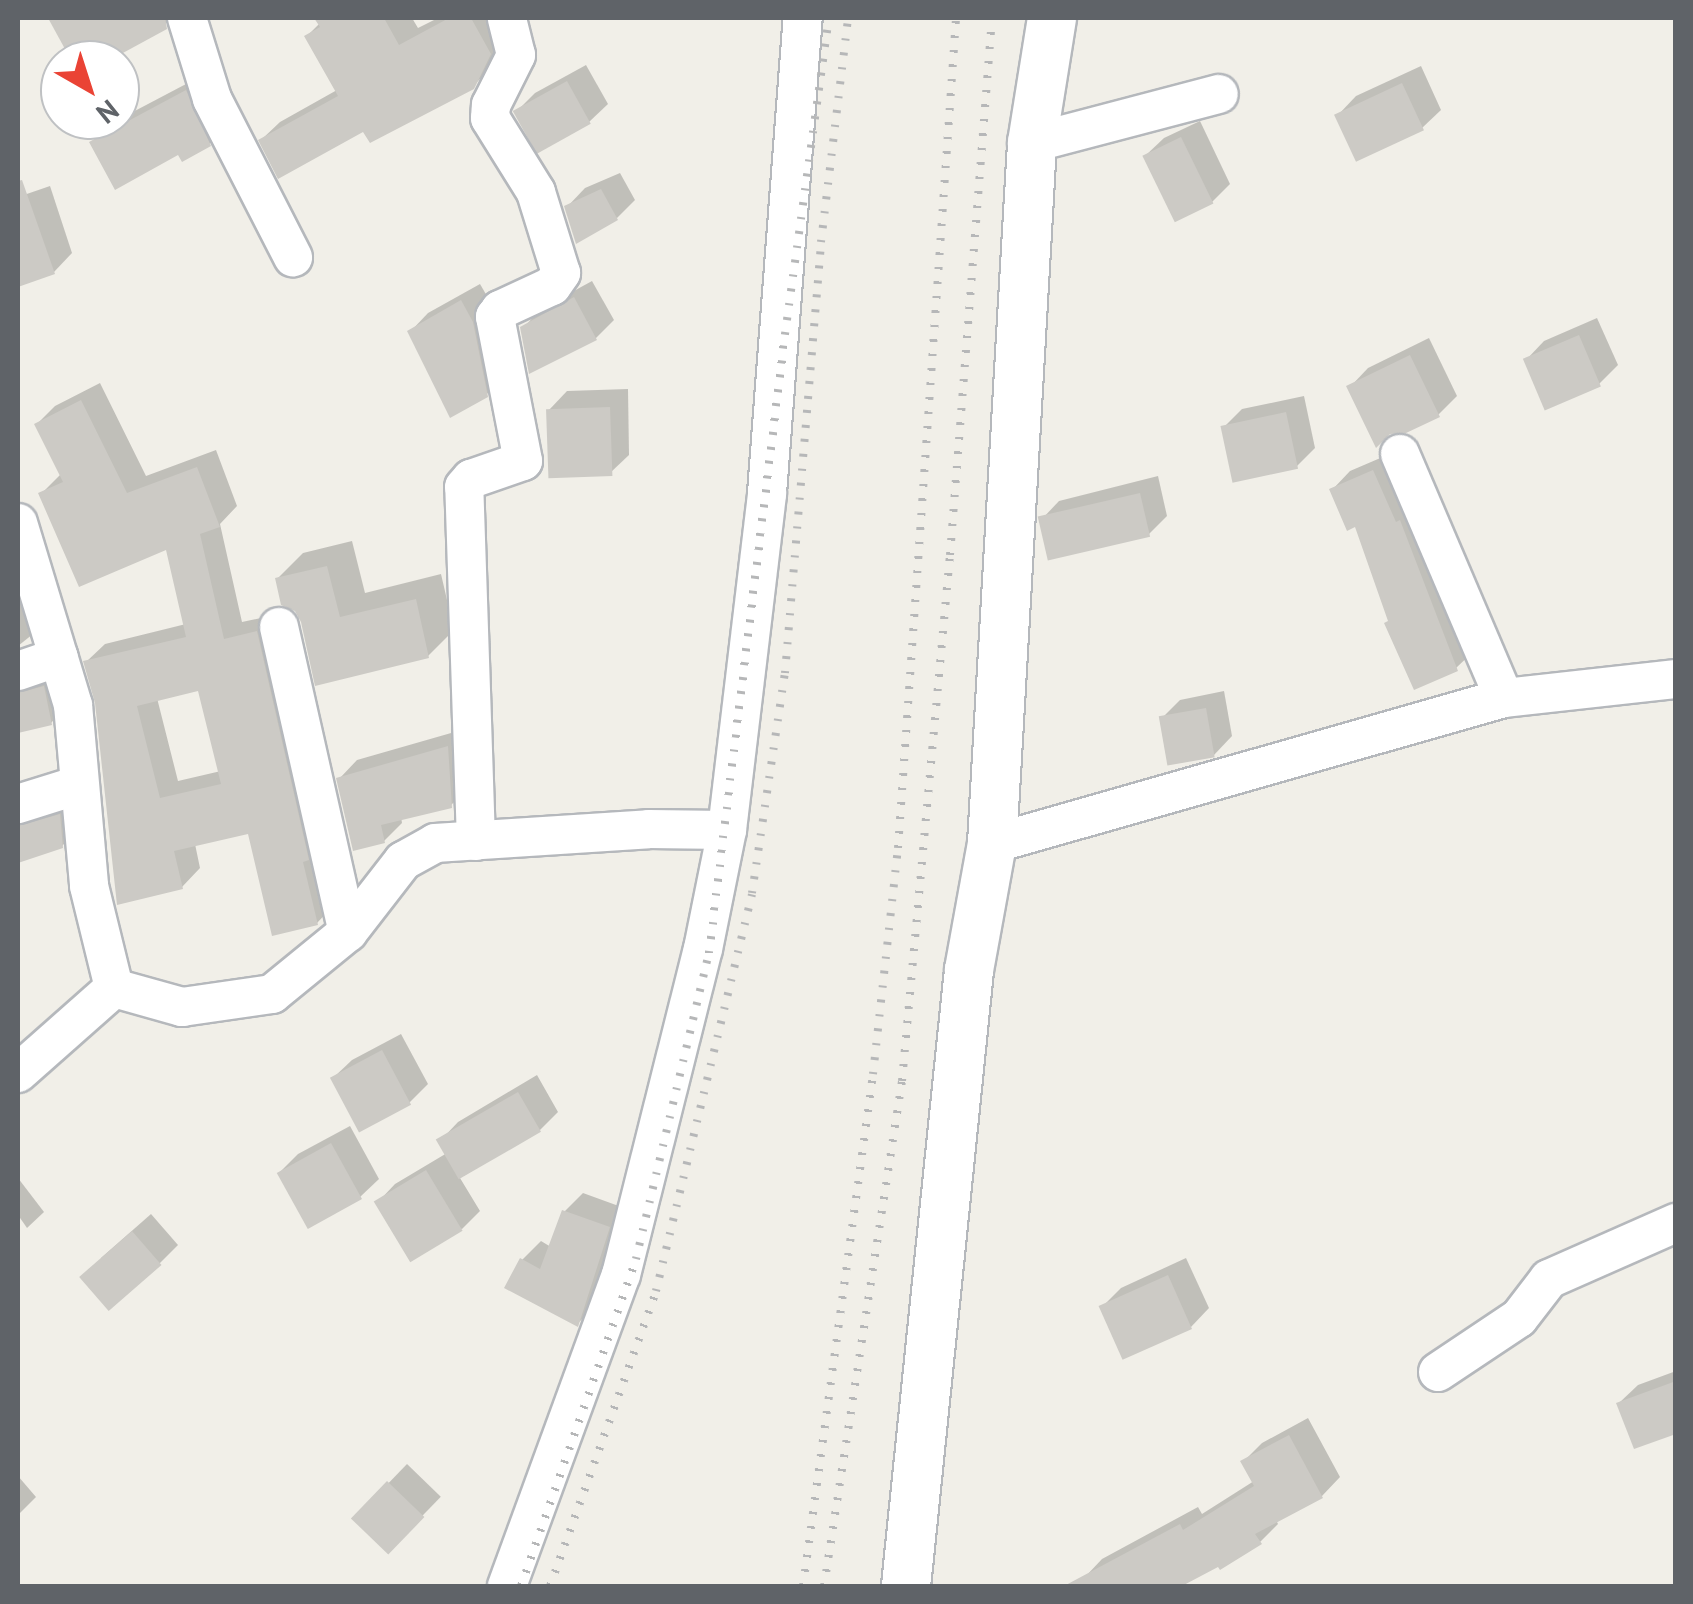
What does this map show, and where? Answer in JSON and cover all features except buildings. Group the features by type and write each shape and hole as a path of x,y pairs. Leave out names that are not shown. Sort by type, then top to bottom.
{"street":[{"path":"187,18 212,100 293,256"},
{"path":"476,842 464,487 471,479 524,461 494,317 500,310 552,286 561,273 536,192 490,118 491,105 516,55 516,38 507,18"},
{"path":"507,1586 621,1275 703,950 727,830 768,493 804,18"},
{"path":"906,1586 969,970 992,844 1032,144 1052,18"},
{"path":"1032,144 1219,94"},
{"path":"1400,454 1504,698"},
{"path":"18,523 74,706 89,886 114,988"},
{"path":"279,628 348,932"},
{"path":"18,671 59,657"},
{"path":"992,844 1504,698 1676,679"},
{"path":"18,804 79,785"},
{"path":"114,988 182,1007 272,994 348,932 402,861 435,842 649,829 727,830"},
{"path":"18,1073 114,988"},
{"path":"1438,1372 1519,1318 1549,1279 1676,1223"}],"railway":[{"path":"521,1586 636,1259 709,953 785,334 829,18"},
{"path":"550,1586 656,1291 752,893 785,673 821,242 848,18"},
{"path":"803,1586 873,1074 898,848 956,18"},
{"path":"824,1586 902,1081 950,555 992,18"}]}
